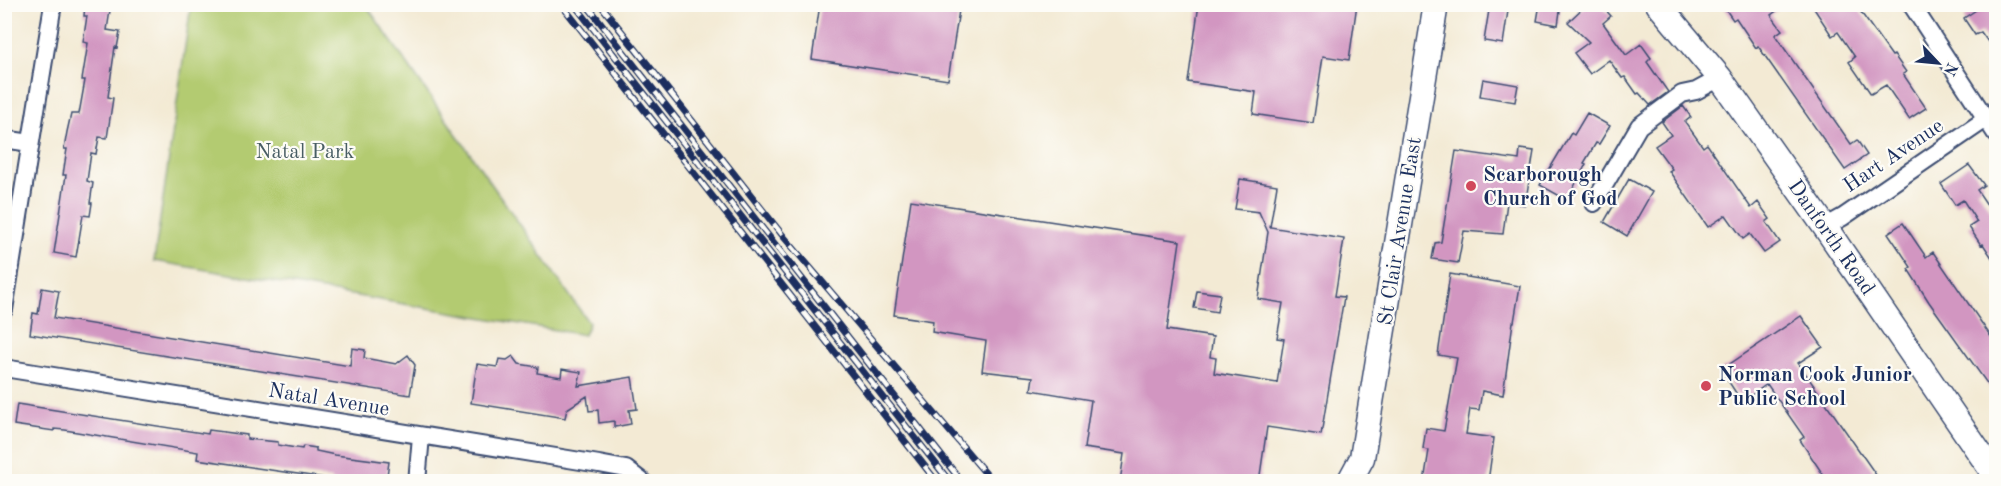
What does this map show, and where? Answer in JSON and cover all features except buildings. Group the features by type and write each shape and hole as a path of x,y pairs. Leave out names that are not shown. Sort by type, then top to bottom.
{"main road":[{"name":"St Clair Avenue East","path":"1349,482 1362,458 1436,4"},
{"name":"Danforth Road","path":"1658,4 1720,78 1996,477"},
{"name":"St Clair Avenue East","path":"1362,458 1368,482"}],"street":[{"path":"4,310 53,4"},
{"path":"1911,4 1996,134"},
{"path":"1594,203 1639,126 1682,94 1696,91 1720,78"},
{"name":"Hart Avenue","path":"1825,227 1844,217 1986,119"},
{"path":"4,139 30,143"},
{"name":"Natal Avenue","path":"4,368 626,469 644,482"},
{"path":"417,482 421,436"}],"green space":[{"name":"Natal Park","path":"191,5 366,5 589,323 584,335 154,261"}],"railway":[{"path":"561,4 937,482"},
{"path":"574,4 950,482"},
{"path":"586,4 962,482"},
{"path":"600,4 784,237 993,482"}],"place":[{"name":"Scarborough Church of God","path":"1471,186"},
{"name":"Norman Cook Junior Public School","path":"1706,386"}]}
